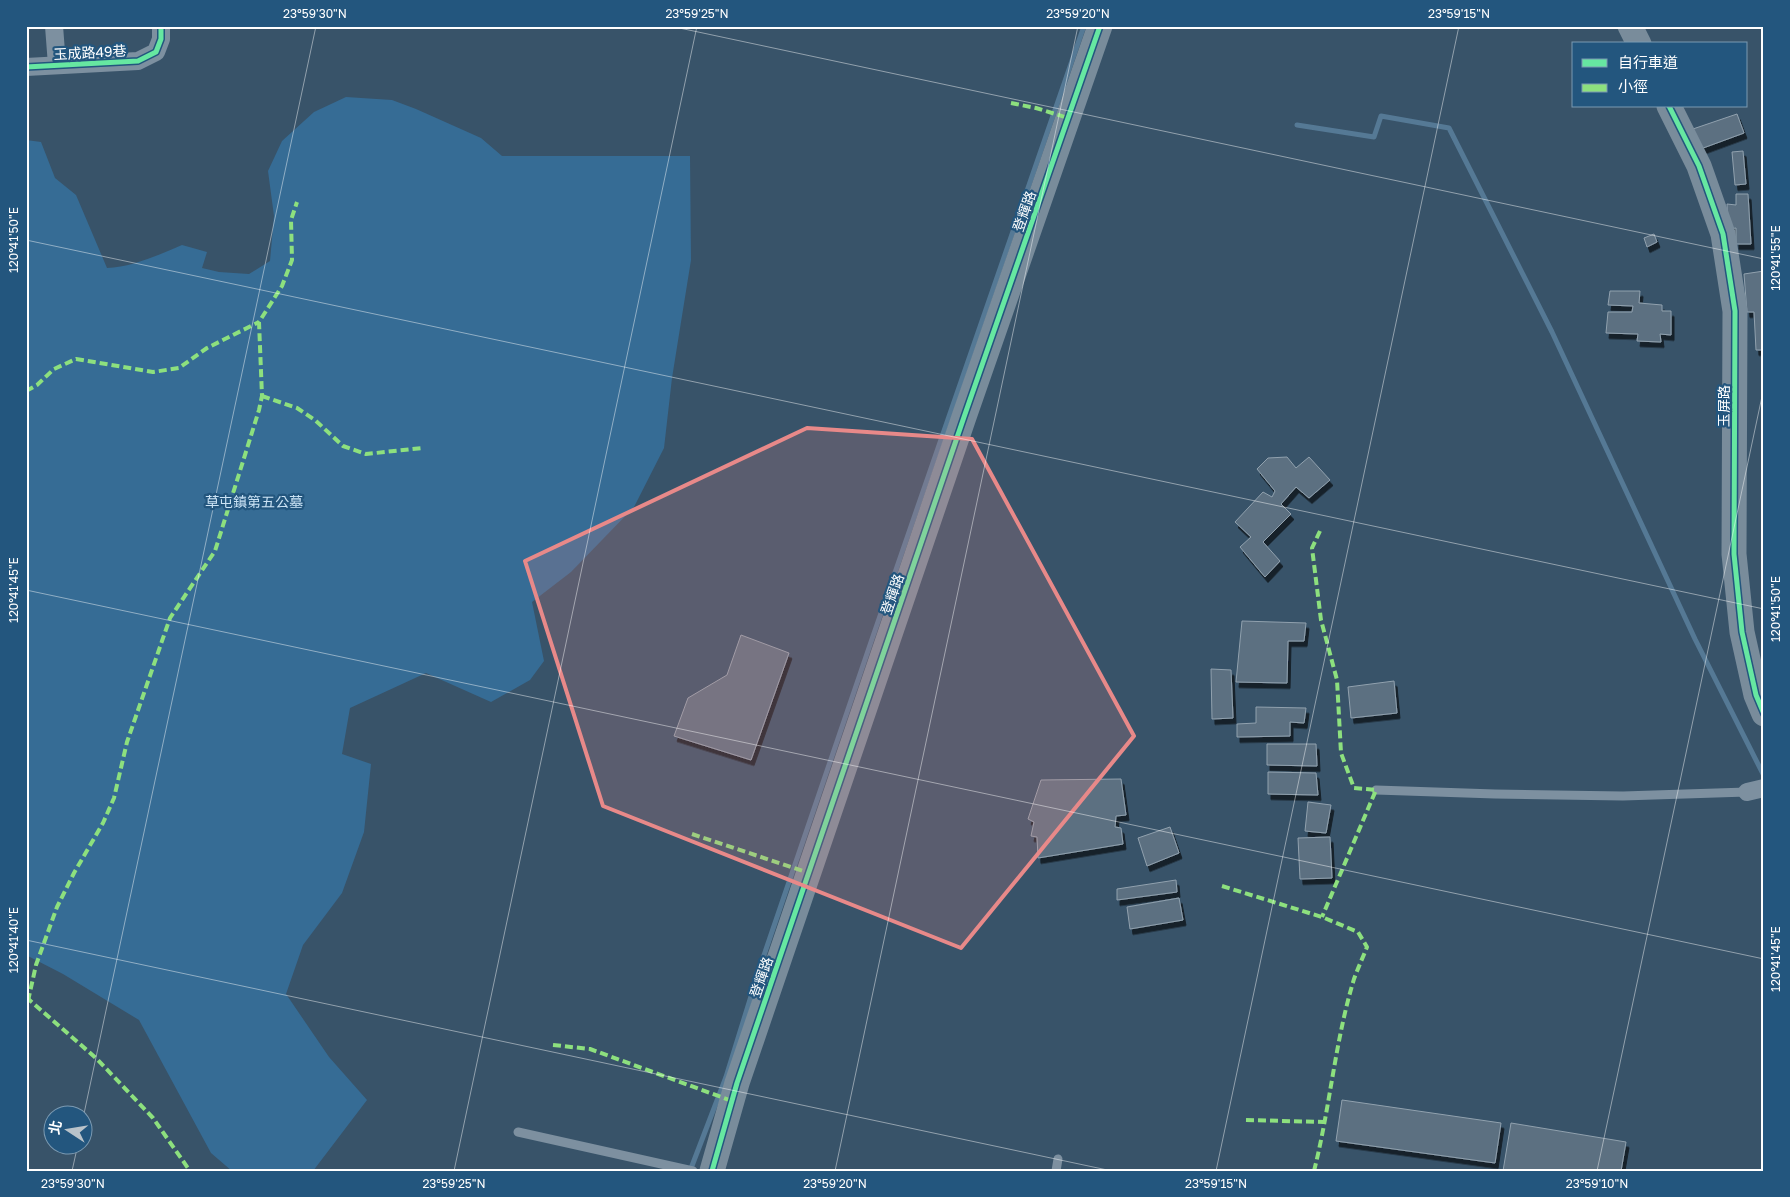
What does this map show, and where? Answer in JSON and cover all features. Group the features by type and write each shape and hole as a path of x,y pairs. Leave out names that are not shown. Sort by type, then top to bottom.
{"street":[{"path":"54,26 57,65"},
{"name":"玉成路49巷","path":"26,67 138,61 156,52 161,39 161,26"},
{"name":"登輝路","path":"712,1171 737,1083 964,417 1100,26"},
{"path":"1630,26 1638,42"},
{"name":"玉屏路","path":"1670,108 1699,166 1723,234 1736,311 1734,554 1742,632 1756,695 1764,714"}],"lane":[{"path":"1376,790 1623,796 1758,790"},
{"path":"518,1132 693,1171"},
{"path":"1056,1171 1058,1159"}],"highlighted area":[{"path":"807,428 972,439 1134,736 961,948 603,806 525,561"}],"green space":[{"name":"草屯鎮第五公墓","path":"346,97 392,100 416,109 481,138 502,156 690,156 691,260 672,378 664,448 634,507 571,572 532,602 544,661 530,680 491,702 426,673 350,708 342,754 371,764 364,832 342,893 303,945 286,994 329,1057 367,1100 313,1171 232,1171 211,1153 139,1020 63,974 26,955 26,140 41,142 55,178 76,195 107,268 136,263 182,245 207,252 202,268 219,272 249,274 270,261 274,216 268,171 282,141 314,112"}],"building":[{"path":"1737,114 1744,133 1695,151 1687,131"},
{"path":"1743,151 1746,184 1735,185 1732,152"},
{"path":"1736,194 1748,194 1751,244 1736,244 1736,228 1728,229 1727,204 1736,205"},
{"path":"1654,234 1657,242 1647,247 1644,238"},
{"path":"1764,271 1764,350 1756,350 1754,312 1747,312 1744,274"},
{"path":"1610,291 1640,291 1639,303 1662,305 1662,311 1671,311 1671,335 1660,334 1661,342 1637,341 1638,334 1606,333 1608,312 1632,312 1633,306 1608,305"},
{"path":"1287,457 1296,468 1309,457 1330,480 1309,498 1296,487 1281,504 1291,514 1263,542 1280,561 1265,577 1240,547 1251,537 1235,522 1263,492 1272,497 1275,491 1257,469 1268,458"},
{"path":"1242,621 1306,623 1304,641 1288,641 1287,683 1236,682"},
{"path":"741,635 789,653 751,760 674,736 688,698 727,675"},
{"path":"1211,669 1231,670 1233,718 1212,719"},
{"path":"1394,681 1397,713 1351,718 1348,687"},
{"path":"1256,707 1306,708 1304,723 1290,722 1290,736 1237,737 1237,724 1256,723"},
{"path":"1267,744 1316,744 1317,766 1267,765"},
{"path":"1268,772 1316,773 1318,795 1268,794"},
{"path":"1121,779 1126,815 1116,816 1115,827 1121,828 1123,844 1038,858 1037,837 1031,836 1034,822 1028,819 1041,780"},
{"path":"1308,802 1331,805 1326,833 1305,831"},
{"path":"1170,827 1179,853 1147,866 1138,838"},
{"path":"1330,837 1332,878 1300,879 1298,838"},
{"path":"1176,880 1177,892 1117,900 1117,889"},
{"path":"1179,898 1183,920 1130,929 1127,907"},
{"path":"1342,1100 1501,1123 1495,1163 1336,1141"},
{"path":"1511,1123 1626,1142 1621,1171 1503,1171"}],"waterway":[{"path":"690,1171 726,1077 761,964 1084,26"},
{"path":"1297,125 1374,137 1381,116 1449,128 1552,332 1695,639 1764,776"}],"marked path":[{"path":"1011,103 1036,108 1068,118"},
{"path":"28,1001 36,965 57,907 103,823 114,798 127,742 170,618 215,551 259,410 262,396 259,322 282,286 292,260 291,220 297,202"},
{"path":"26,391 37,385 54,369 76,359 153,372 179,368 207,348 259,322"},
{"path":"262,396 297,408 315,420 343,446 366,454 423,448"},
{"path":"1320,531 1312,548 1321,620 1337,680 1341,753 1354,788 1376,790 1322,917"},
{"path":"692,834 809,873"},
{"path":"1222,886 1322,917 1358,932 1367,947 1347,1002 1314,1171"},
{"path":"26,997 97,1059 153,1118 190,1171"},
{"path":"553,1045 590,1049 732,1101"},
{"path":"1246,1120 1324,1122"}],"cycle path":[{"path":"26,67 138,61 156,52 161,39 161,26"},
{"path":"712,1171 737,1083 964,417 1100,26"},
{"path":"1670,108 1699,166 1723,234 1735,311 1734,554 1742,632 1756,695 1764,714"}]}
